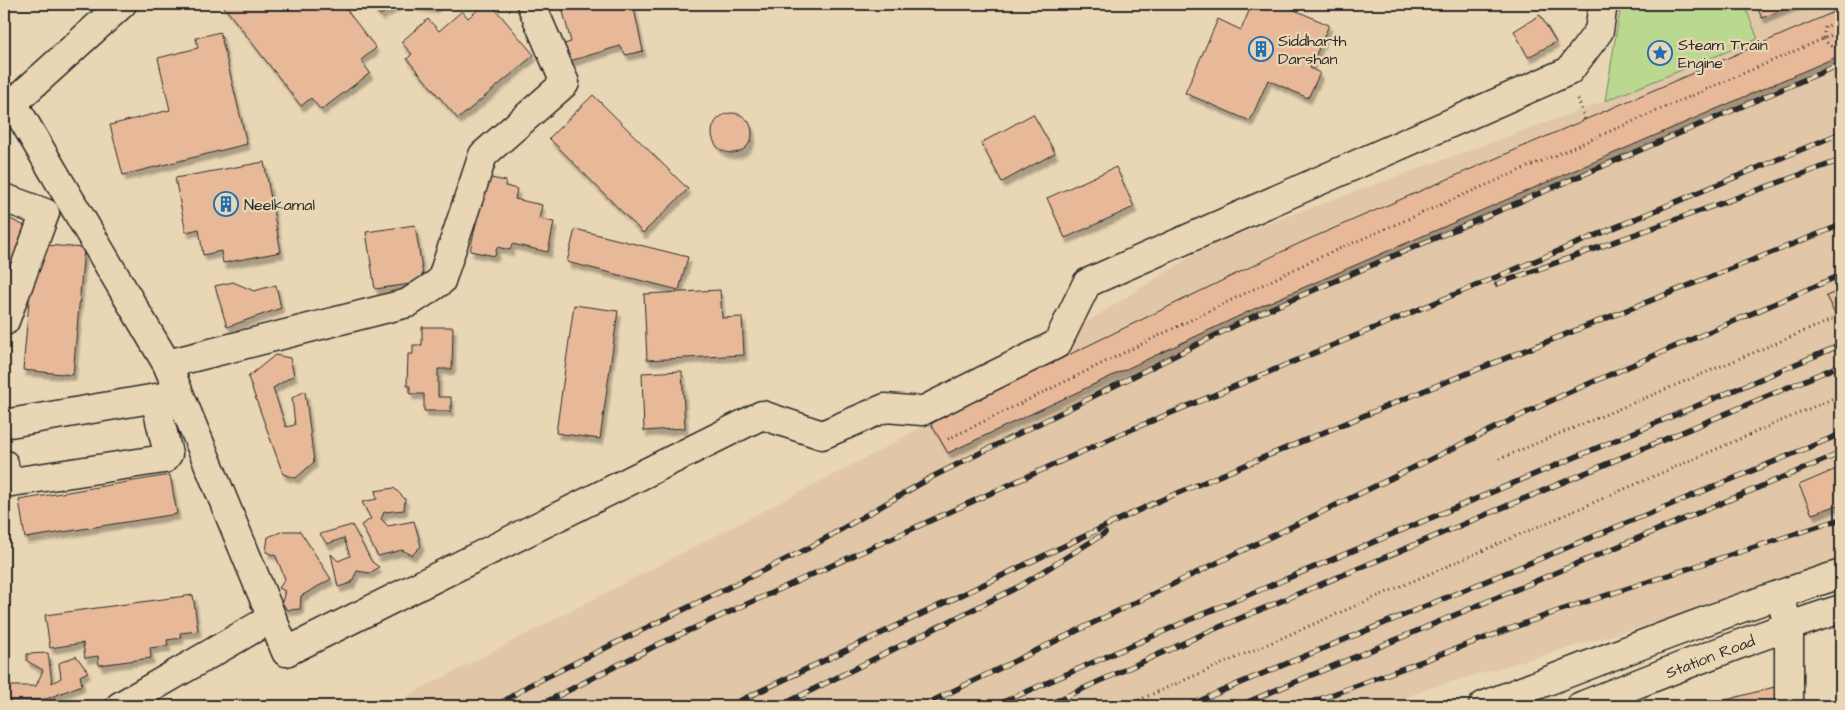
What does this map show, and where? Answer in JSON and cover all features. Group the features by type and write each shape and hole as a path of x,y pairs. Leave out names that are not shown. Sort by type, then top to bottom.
{"street":[{"path":"4,464 6,477 12,482 164,459 168,454 167,364 9,107 122,4"},
{"path":"167,364 408,303 441,281 483,155 566,83 531,4"},
{"path":"168,396 272,618 286,652 762,415 822,435 885,408 922,411 1057,344 1087,283 1569,71 1599,31 1603,4"},
{"path":"4,198 45,213 5,321"},
{"path":"4,424 168,396"},
{"path":"1483,706 1620,652 1841,574"},
{"path":"1779,595 1789,626 1789,706"},
{"name":"Station Road","path":"1581,706 1789,626 1841,610"},
{"path":"120,706 272,618"},
{"path":"1620,652 1633,686"}],"path":[{"path":"1823,39 1825,27 1841,20"},
{"path":"948,439 1309,262 1841,31"},
{"path":"1823,39 1833,48 1841,45"},
{"path":"1499,459 1841,316"},
{"path":"1125,706 1841,395"}],"shaded area":[{"path":"1621,4 1841,4 1841,569 1430,688 1385,706 388,706 898,441 1211,244 1605,101"}],"green space":[{"path":"1621,4 1744,4 1758,39 1605,101"}],"building":[{"path":"222,4 342,4 376,48 361,60 370,73 321,110 311,98 301,106"},
{"path":"371,4 398,4 380,15"},
{"path":"409,4 438,4 433,8"},
{"path":"485,4 491,4 534,55 458,119 407,59 412,54 401,42 428,19 439,31 462,11 468,18"},
{"path":"561,4 633,4 643,51 626,55 620,46 570,61 564,44 571,42"},
{"name":"Siddharth Darshan","path":"1252,4 1281,4 1329,25 1310,68 1320,73 1308,98 1268,80 1250,121 1185,93 1218,19 1241,30"},
{"path":"1756,4 1797,4 1762,18"},
{"path":"1841,9 1841,55 1254,309 948,453 931,424 961,407 1300,243"},
{"path":"1540,15 1556,42 1528,57 1514,31"},
{"path":"220,32 247,144 123,175 110,125 170,110 158,58 198,48 196,38"},
{"path":"593,95 688,189 643,233 549,138"},
{"path":"736,113 743,116 749,122 752,133 751,141 743,150 736,153 728,153 721,150 713,141 712,129 715,122 724,114"},
{"path":"1033,114 1055,153 1002,182 981,143"},
{"name":"Neelkamal","path":"264,162 281,252 223,263 221,251 203,255 199,229 186,232 175,178"},
{"path":"1116,167 1134,207 1065,238 1047,198"},
{"path":"486,177 506,181 505,186 517,189 515,199 542,205 539,219 554,222 548,252 512,244 510,250 497,247 495,256 470,251"},
{"path":"4,216 31,229 4,286"},
{"path":"415,225 424,282 375,289 366,232"},
{"path":"575,229 688,257 679,290 567,262"},
{"path":"34,244 84,248 73,375 23,370"},
{"path":"233,282 254,291 276,285 281,308 227,327 215,286"},
{"path":"720,290 722,318 742,317 744,355 647,360 644,294"},
{"path":"1841,290 1841,326 1826,296"},
{"path":"574,305 618,311 600,439 556,433"},
{"path":"422,327 453,327 452,369 438,369 438,397 451,397 451,411 424,411 424,394 410,394 410,386 407,386 408,354 413,354 413,345 422,345"},
{"path":"275,355 290,358 294,375 273,388 286,427 295,425 292,398 305,391 314,462 296,478 283,474 248,377"},
{"path":"682,371 685,428 644,431 642,373"},
{"path":"1841,467 1841,504 1812,514 1799,485"},
{"path":"170,475 177,514 25,538 19,500"},
{"path":"394,488 405,499 404,510 384,512 381,519 388,526 414,521 421,546 412,555 402,550 378,556 361,525 371,519 362,502 377,499 375,491"},
{"path":"352,525 372,562 379,567 370,573 357,571 351,583 338,587 331,554 338,561 350,556 344,538 327,544 320,534"},
{"path":"283,531 300,531 331,579 301,596 300,609 287,610 282,602 285,591 279,588 285,579 276,556 266,552 268,537"},
{"path":"193,595 198,631 180,633 181,638 167,640 168,646 150,648 151,658 99,665 98,656 85,658 83,643 50,648 45,615"},
{"path":"48,653 52,683 61,678 59,663 76,656 88,672 80,676 82,685 46,699 7,701 8,686 36,686 43,670 27,661 27,654"},
{"path":"1837,657 1841,657 1841,706"},
{"path":"1778,686 1778,706 1716,706 1715,703"}],"railway":[{"path":"496,706 528,686 807,549 932,477 1258,314 1841,64"},
{"path":"538,706 657,645 1123,433 1841,133"},
{"path":"1497,284 1841,160"},
{"path":"729,706 1154,503 1423,391 1841,225"},
{"path":"922,706 1565,394 1841,275"},
{"path":"994,706 1203,614 1841,345"},
{"path":"1045,706 1210,631 1841,365"},
{"path":"1188,706 1841,434"},
{"path":"1238,706 1841,453"},
{"path":"1301,706 1558,611 1841,519"},
{"path":"780,706 1020,586 1105,533"}],"place":[{"name":"Siddharth Darshan","path":"1261,49"},
{"name":"Steam Train Engine","path":"1660,53"},
{"name":"Neelkamal","path":"226,204"}]}
